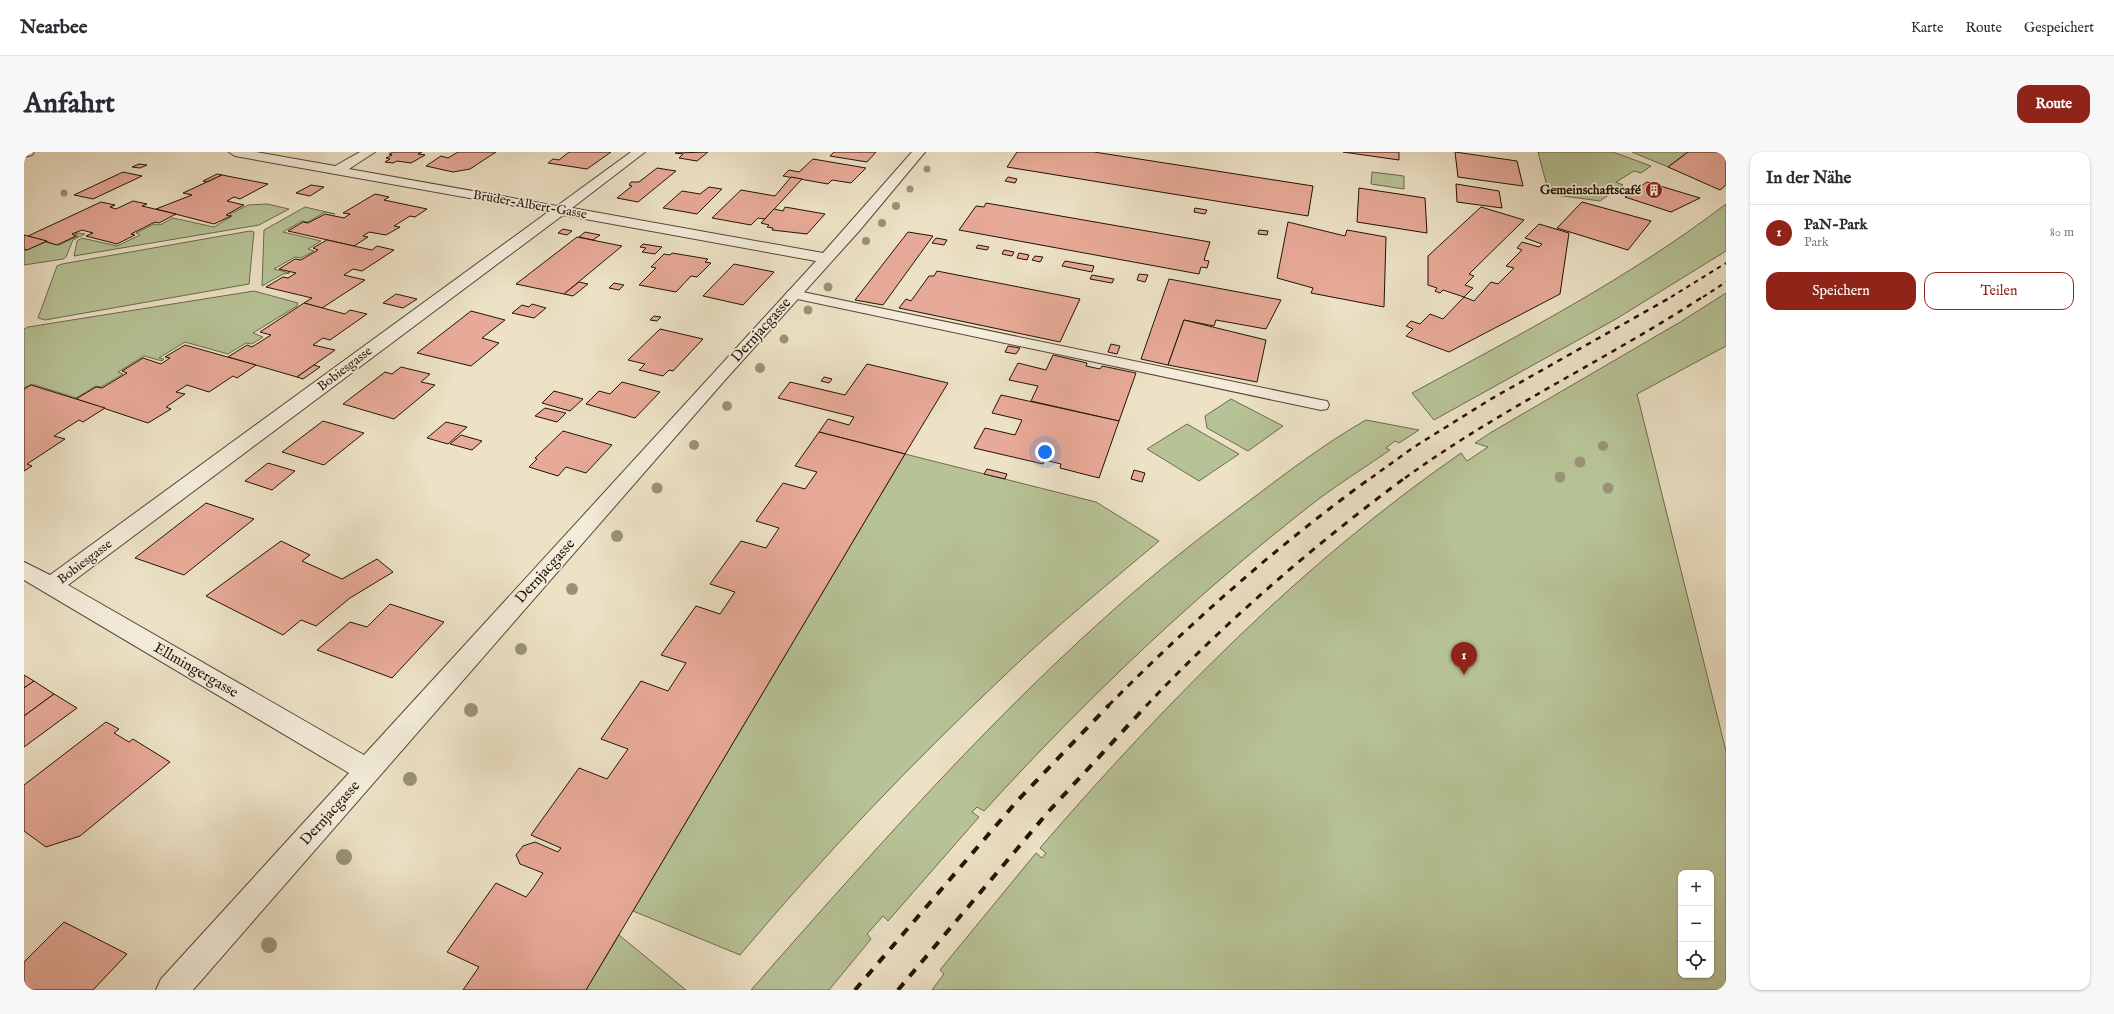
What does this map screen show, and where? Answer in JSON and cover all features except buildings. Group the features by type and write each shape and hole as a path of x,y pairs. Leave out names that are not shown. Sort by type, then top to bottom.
{"street":[{"path":"24,153 28,152"},
{"name":"Brüder-Albert-Gasse","path":"235,152 826,258"},
{"path":"337,170 369,152"},
{"name":"Bobiesgasse","path":"51,586 639,152"},
{"name":"Dernjacgasse","path":"172,990 919,152"},
{"name":"Ellmingergasse","path":"24,570 367,770"}],"lane":[{"path":"793,294 1321,405"}],"green space":[{"path":"1538,152 1613,152 1651,166 1641,173 1634,171 1616,182 1623,185 1600,201 1549,194"},
{"path":"1632,152 1688,152 1668,167"},
{"path":"1372,172 1404,176 1404,189 1371,184"},
{"path":"267,204 289,209 259,225 74,256 77,241 82,238 117,246 140,235 136,233 154,224 160,225 173,218 214,227 232,216 230,214 248,205"},
{"path":"1726,204 1726,251 1616,319 1434,420 1412,393 1533,327 1612,281 1651,257"},
{"path":"305,207 335,214 325,212 308,222 302,221 283,232 321,241 308,249 314,251 301,258 295,257 274,269 290,273 283,274 262,286 264,230"},
{"path":"250,231 254,232 249,284 45,320 38,318 57,266"},
{"path":"75,234 85,234 73,240 66,257 63,259 24,265 24,251 45,242 59,245 78,236"},
{"path":"254,291 298,303 297,306 253,333 263,337 252,344 246,343 228,354 185,342 159,358 164,359 162,361 144,356 118,372 123,374 101,387 96,386 76,398 32,384 24,388 24,329 28,327"},
{"path":"1726,293 1726,346 1637,394 1726,751 1726,990 932,990 944,974 940,970 1036,853 1042,858 1046,853 1040,848 1137,740 1238,637 1291,588 1402,496 1461,453 1467,461 1488,447 1475,443 1682,321"},
{"path":"1231,399 1283,426 1248,451 1207,428 1205,416"},
{"path":"1366,420 1419,430 1399,443 1395,441 1386,448 1390,450 1320,498 1231,570 1145,647 1063,728 984,811 977,807 972,812 979,817 888,921 883,916 867,934 871,939 829,990 751,990 835,895 964,755 1008,709 1100,622 1151,577 1187,548 1287,473"},
{"path":"1187,424 1239,454 1199,481 1147,449"},
{"path":"905,454 1096,502 1159,541 1042,641 969,709 901,777 835,847 740,955 633,911"},
{"path":"619,935 686,990 586,990"}],"railway":[{"path":"1671,297 1726,263"},
{"path":"1703,297 1726,282"},
{"path":"1371,478 1414,447 1491,399 1673,296"},
{"path":"1405,478 1478,429 1629,342 1704,296"},
{"path":"1109,705 1203,615 1269,557 1372,477"},
{"path":"1146,706 1238,615 1337,530 1406,477"},
{"path":"855,990 1018,800 1109,705"},
{"path":"898,990 1049,811 1147,705"}],"place":[{"name":"Gemeinschaftscafé","path":"1654,190"},
{"name":"PaN-Park","path":"1464,675"}]}
